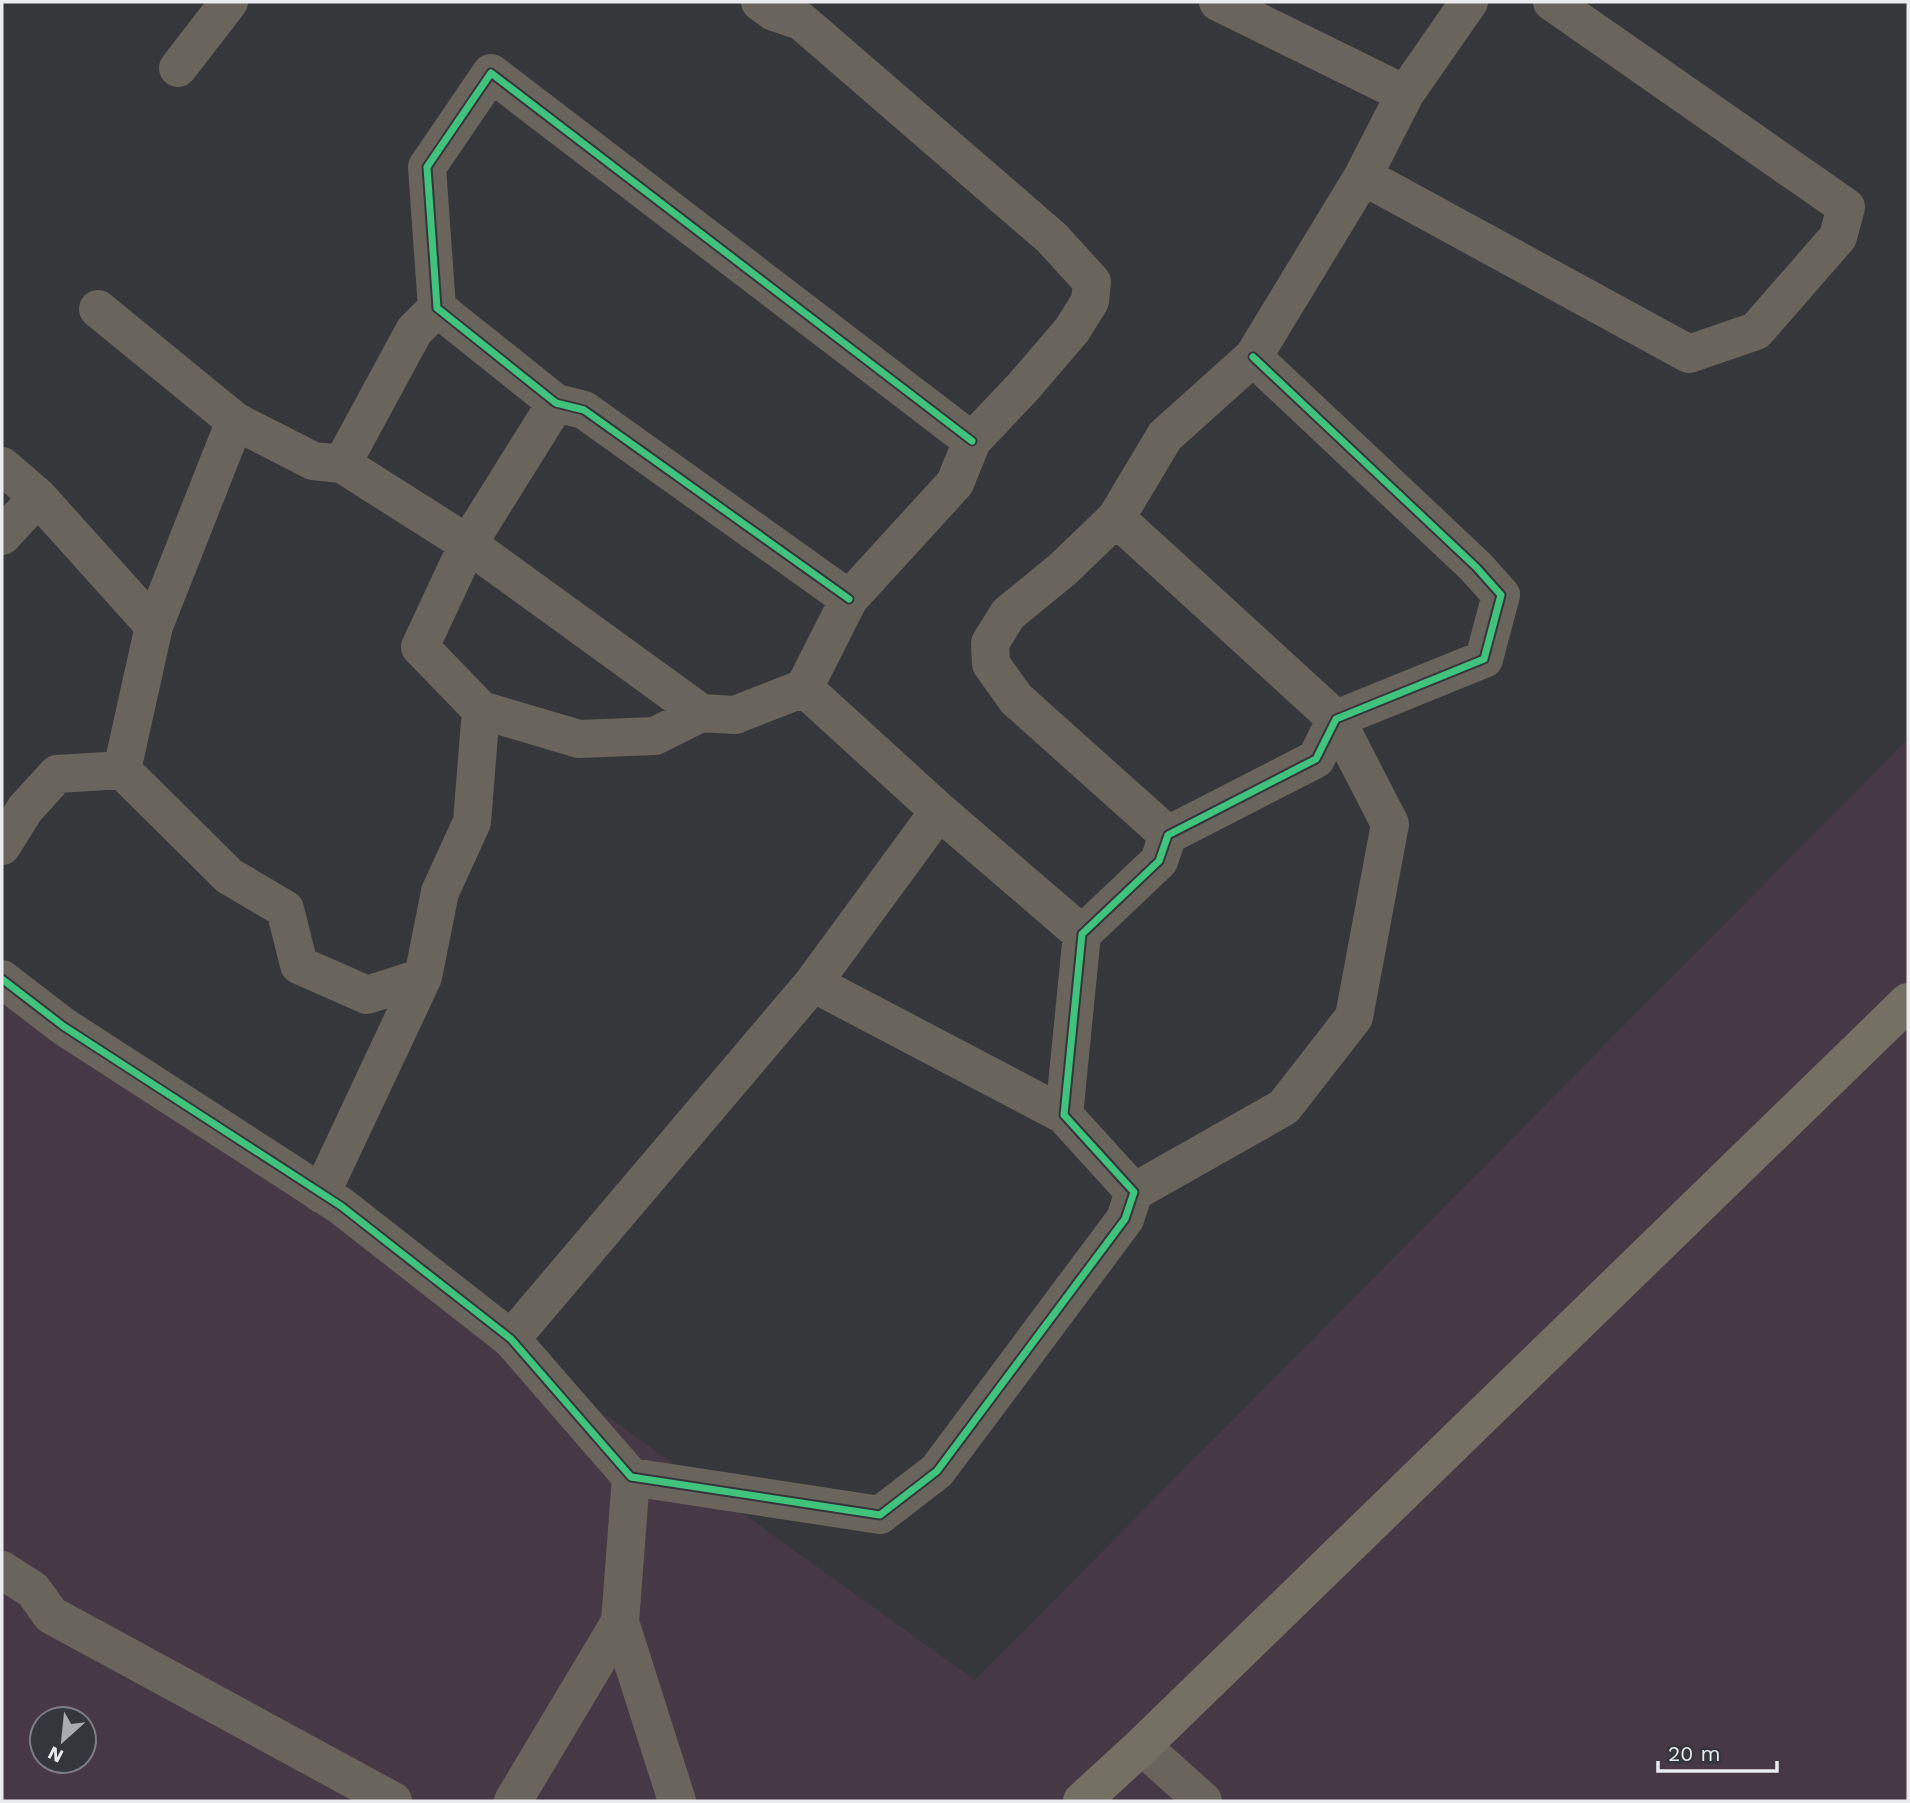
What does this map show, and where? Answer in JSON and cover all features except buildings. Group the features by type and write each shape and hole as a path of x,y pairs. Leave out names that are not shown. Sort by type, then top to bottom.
{"street":[{"path":"178,68 229,2"},
{"path":"556,403 468,544 420,647 481,709 579,739 655,736 701,713 735,715 804,688 849,599 955,483 972,441 1072,330 1090,301 1092,282 1052,238 808,12 774,12 760,2"},
{"path":"1218,2 1405,94"},
{"path":"1168,835 1016,699 991,664 990,643 1008,614 1063,569 1116,518 1165,436 1253,357 1363,176 1405,94 1469,2"},
{"path":"1363,176 1689,354 1756,331 1838,237 1846,207 1552,2"},
{"path":"849,599 584,410 556,403 437,308 427,167 491,73 972,441"},
{"path":"342,464 414,331 437,308"},
{"path":"98,309 235,421 313,461 342,464 468,544 701,713"},
{"path":"1064,1115 1082,934 1159,861 1168,835 1316,759 1336,719 1484,659 1500,595 1476,567 1253,357"},
{"path":"122,770 154,626 235,421"},
{"path":"2,466 38,497 154,626"},
{"path":"2,536 38,497"},
{"path":"2,979 63,1026 341,1206 511,1339 631,1477 880,1515 937,1471 1125,1219 1134,1192 1283,1107 1354,1017 1390,824 1336,719 1116,518"},
{"path":"804,688 939,811 1082,934"},
{"path":"321,1194 423,977 440,892 472,822 481,709"},
{"path":"3,839 25,809 57,774 122,770 229,876 285,909 299,965 367,995 423,977"},
{"path":"511,1339 813,983 939,811"},
{"path":"813,983 1064,1115 1134,1192"},
{"path":"1082,1801 1142,1746 1908,1002"},
{"path":"631,1477 620,1622 677,1801"},
{"path":"2,1570 33,1590 51,1615 393,1801"},
{"path":"513,1801 620,1622"},
{"path":"1142,1746 1203,1801"}],"shaded area":[{"path":"1908,739 1908,1801 2,1801 2,982 975,1680"}],"cycle path":[{"path":"849,599 584,410 556,403 437,308 427,167 491,73 972,441"},
{"path":"2,979 63,1026 341,1206 511,1339 631,1477 880,1515 937,1471 1125,1219 1134,1192 1064,1115 1082,934 1159,861 1168,835 1316,759 1336,719 1484,659 1501,595 1476,567 1253,357"}]}
